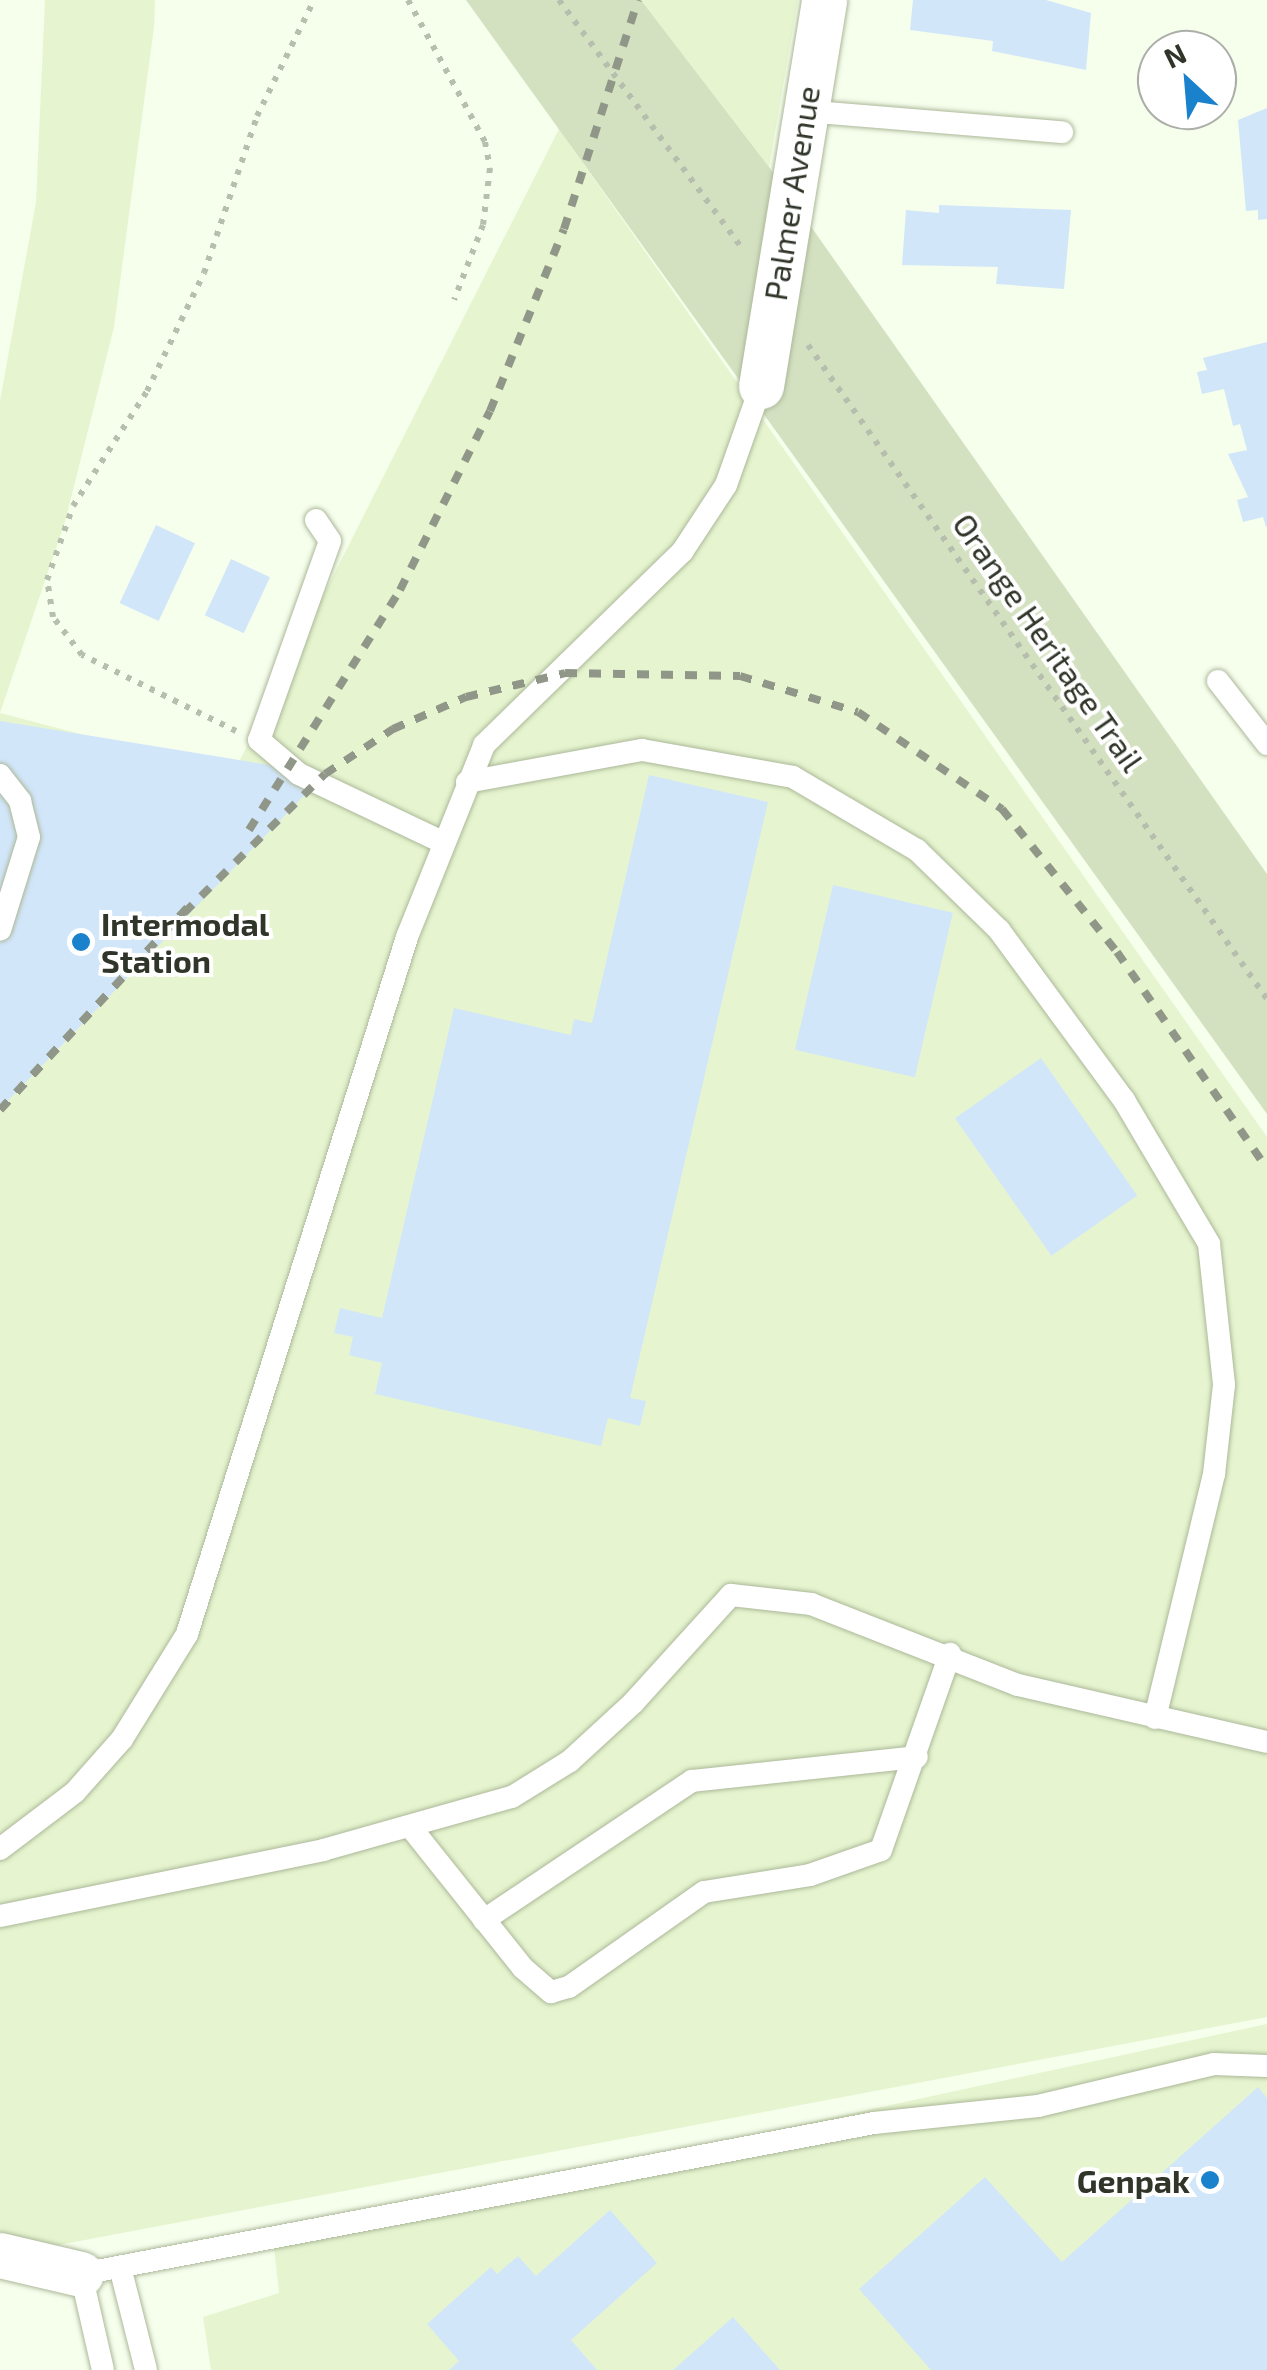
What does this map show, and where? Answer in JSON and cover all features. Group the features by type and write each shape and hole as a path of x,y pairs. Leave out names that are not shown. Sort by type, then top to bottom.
{"street":[{"name":"Palmer Avenue","path":"761,386 824,0"},
{"path":"0,2256 101,2271"}],"lane":[{"path":"804,111 1062,132"},
{"path":"0,1849 75,1792 122,1740 187,1634 442,842 467,782 521,702 682,552 726,485 761,386"},
{"path":"316,520 330,542 258,740 300,774 442,842"},
{"path":"1218,682 1267,744"},
{"path":"467,782 642,750 717,756 793,777 859,811 966,890 1112,1084 1209,1244 1222,1314 1214,1474 1154,1718"},
{"path":"0,775 20,801 29,838 0,930"},
{"path":"0,1916 412,1829 512,1797 570,1761 732,1595 810,1604 950,1654 1018,1685 1267,1742"},
{"path":"412,1829 484,1920 551,1992 569,1987 704,1892 810,1876 881,1850 917,1757 950,1654"},
{"path":"484,1920 692,1781 917,1757"},
{"path":"101,2271 874,2123 1038,2106 1214,2064 1267,2066"},
{"path":"101,2271 103,2370"},
{"path":"101,2271 146,2370"}],"path":[{"path":"258,740 82,655 53,617 47,580 73,506 146,391 204,273 257,116 314,0"},
{"path":"408,0 486,142 490,168 483,225 454,300"},
{"path":"559,0 752,264"},
{"name":"Orange Heritage Trail","path":"798,330 1267,999"}],"shaded area":[{"path":"45,0 155,0 114,327 65,522 0,713 0,401 36,202"},
{"path":"466,0 641,0 769,167 1267,874 1267,1114"},
{"path":"641,0 798,0 769,167"},
{"path":"559,129 1267,1137 1267,2017 0,2256 0,713 233,774"},
{"path":"1267,2024 1267,2370 211,2370 203,2317 279,2293 273,2238"}],"building":[{"path":"913,0 1046,0 1091,13 1086,70 992,51 993,41 910,30"},
{"path":"1267,108 1267,219 1258,220 1258,210 1246,211 1238,120"},
{"path":"939,205 1071,210 1064,289 996,284 998,267 902,265 906,210 939,213"},
{"path":"1267,342 1266,527 1263,517 1243,522 1237,500 1248,497 1228,454 1247,450 1240,424 1233,426 1224,389 1202,394 1197,372 1207,370 1203,358"},
{"path":"156,525 195,543 159,621 120,603"},
{"path":"231,559 270,577 244,633 205,615"},
{"name":"Intermodal Station","path":"0,721 325,774 0,1109"},
{"path":"649,775 768,802 630,1398 646,1401 640,1426 608,1418 601,1446 375,1394 382,1363 349,1355 353,1337 334,1333 340,1308 382,1318 454,1008 571,1035 574,1019 592,1023"},
{"path":"833,885 953,913 915,1077 795,1050"},
{"path":"1041,1058 1137,1196 1051,1256 955,1118"},
{"name":"Genpak","path":"1258,2087 1267,2098 1267,2370 931,2370 859,2289 985,2177 1062,2262"},
{"path":"610,2210 657,2263 571,2340 597,2370 449,2370 459,2361 427,2324 491,2267 497,2274 518,2256 536,2276"},
{"path":"733,2317 780,2370 673,2370"}],"railway":[{"path":"249,830 400,590 490,411 564,229 638,0"},
{"path":"184,913 325,774 393,729 466,697 565,673 740,676 858,712 1002,809 1117,952 1267,1169"},
{"path":"0,1110 190,905"}],"place":[{"name":"Intermodal Station","path":"81,942"},
{"name":"Genpak","path":"1210,2180"}]}
